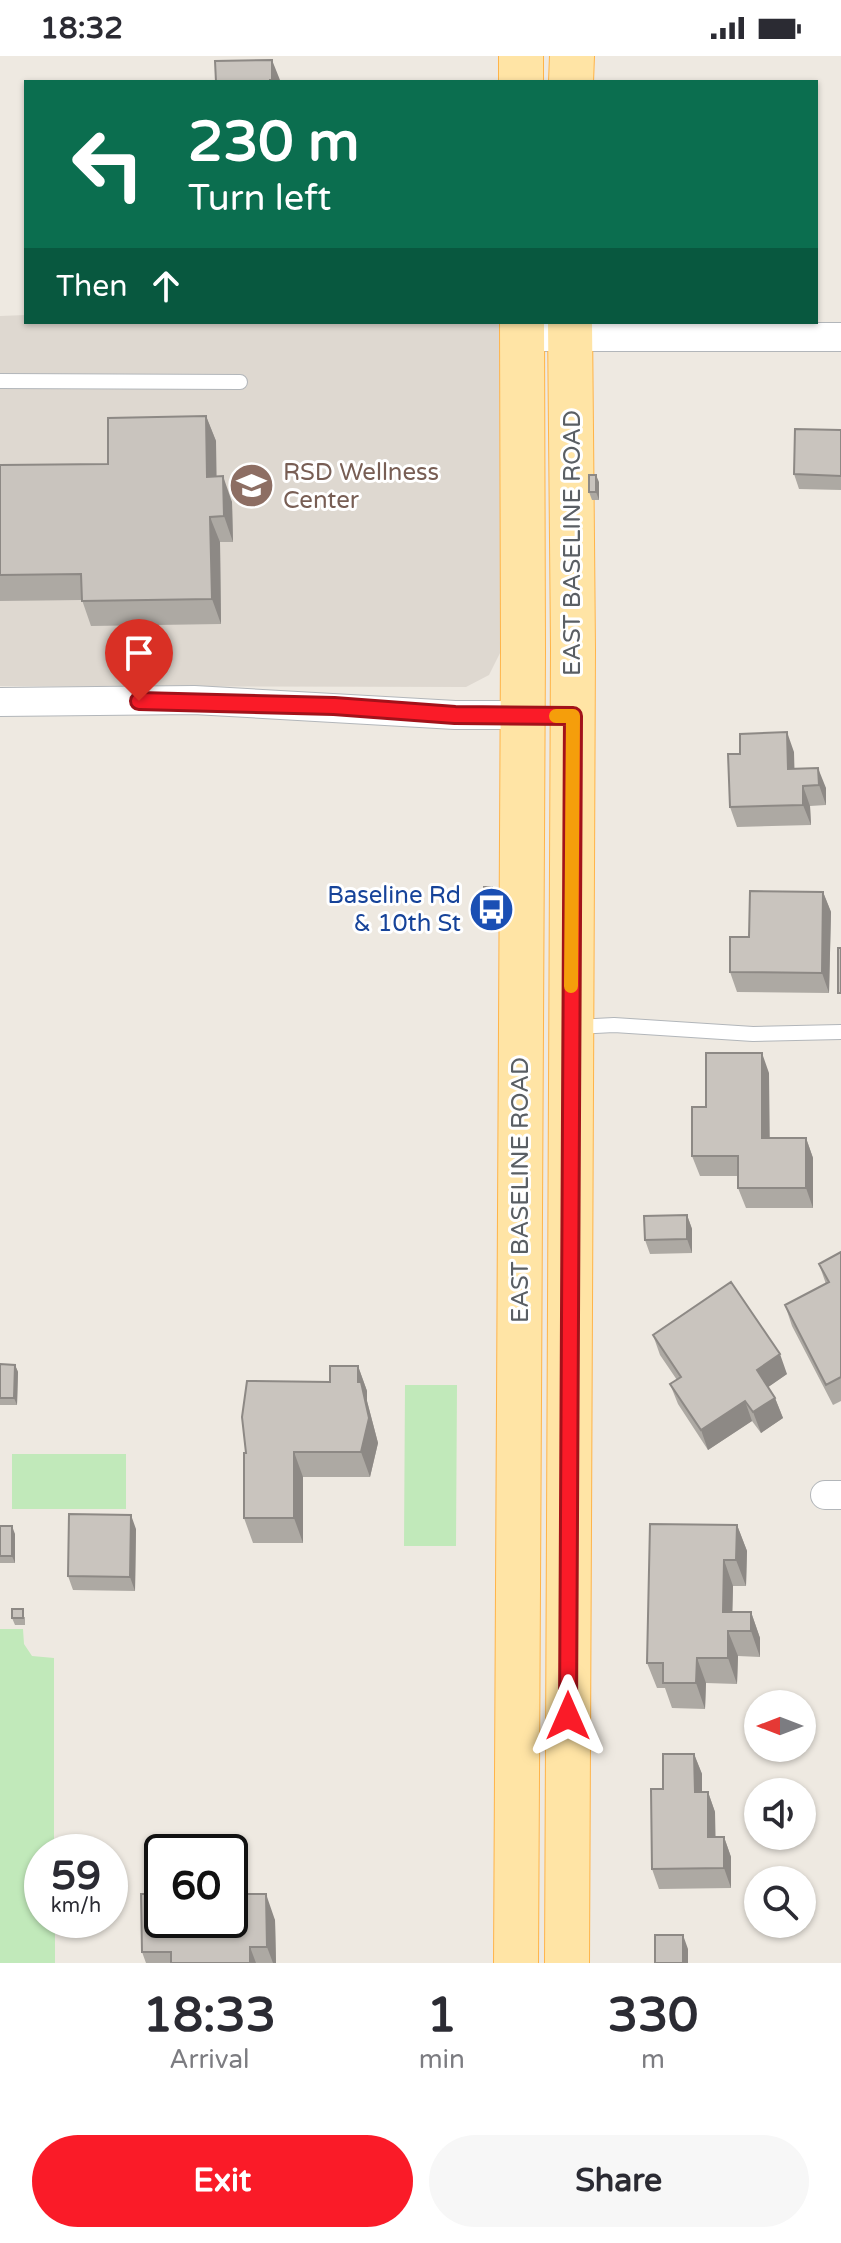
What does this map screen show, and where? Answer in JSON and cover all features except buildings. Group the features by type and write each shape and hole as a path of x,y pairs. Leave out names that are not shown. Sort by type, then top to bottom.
{"main road":[{"path":"521,56 521,80"},
{"path":"571,80 572,56"},
{"name":"EAST BASELINE ROAD","path":"516,1963 522,329"},
{"name":"EAST BASELINE ROAD","path":"567,1963 573,716 570,329"},
{"path":"522,715 573,716"},
{"path":"519,1357 569,1357"}],"street":[{"path":"522,329 841,337"},
{"path":"0,702 194,700 455,715 522,715"}],"lane":[{"path":"0,381 240,382"},
{"path":"571,1027 614,1025 753,1034 841,1032"}],"shaded area":[{"name":"RSD Wellness Center","path":"24,315 24,324 505,324 502,649 489,675 466,687 0,686 0,316"}],"green space":[{"path":"405,1385 457,1385 456,1546 404,1546"},
{"path":"12,1454 126,1454 126,1509 12,1509"},
{"path":"0,1629 23,1629 24,1644 32,1656 54,1658 54,1834 24,1834 24,1938 55,1938 55,1963 0,1963"}],"slow traffic":[{"path":"556,716 573,716 571,986"}],"place":[{"name":"RSD Wellness Center","path":"252,486"},
{"name":"Baseline Rd & 10th St","path":"492,909"}],"route":[{"path":"139,701 194,700 334,706 455,715 573,716 568,1716"}]}
